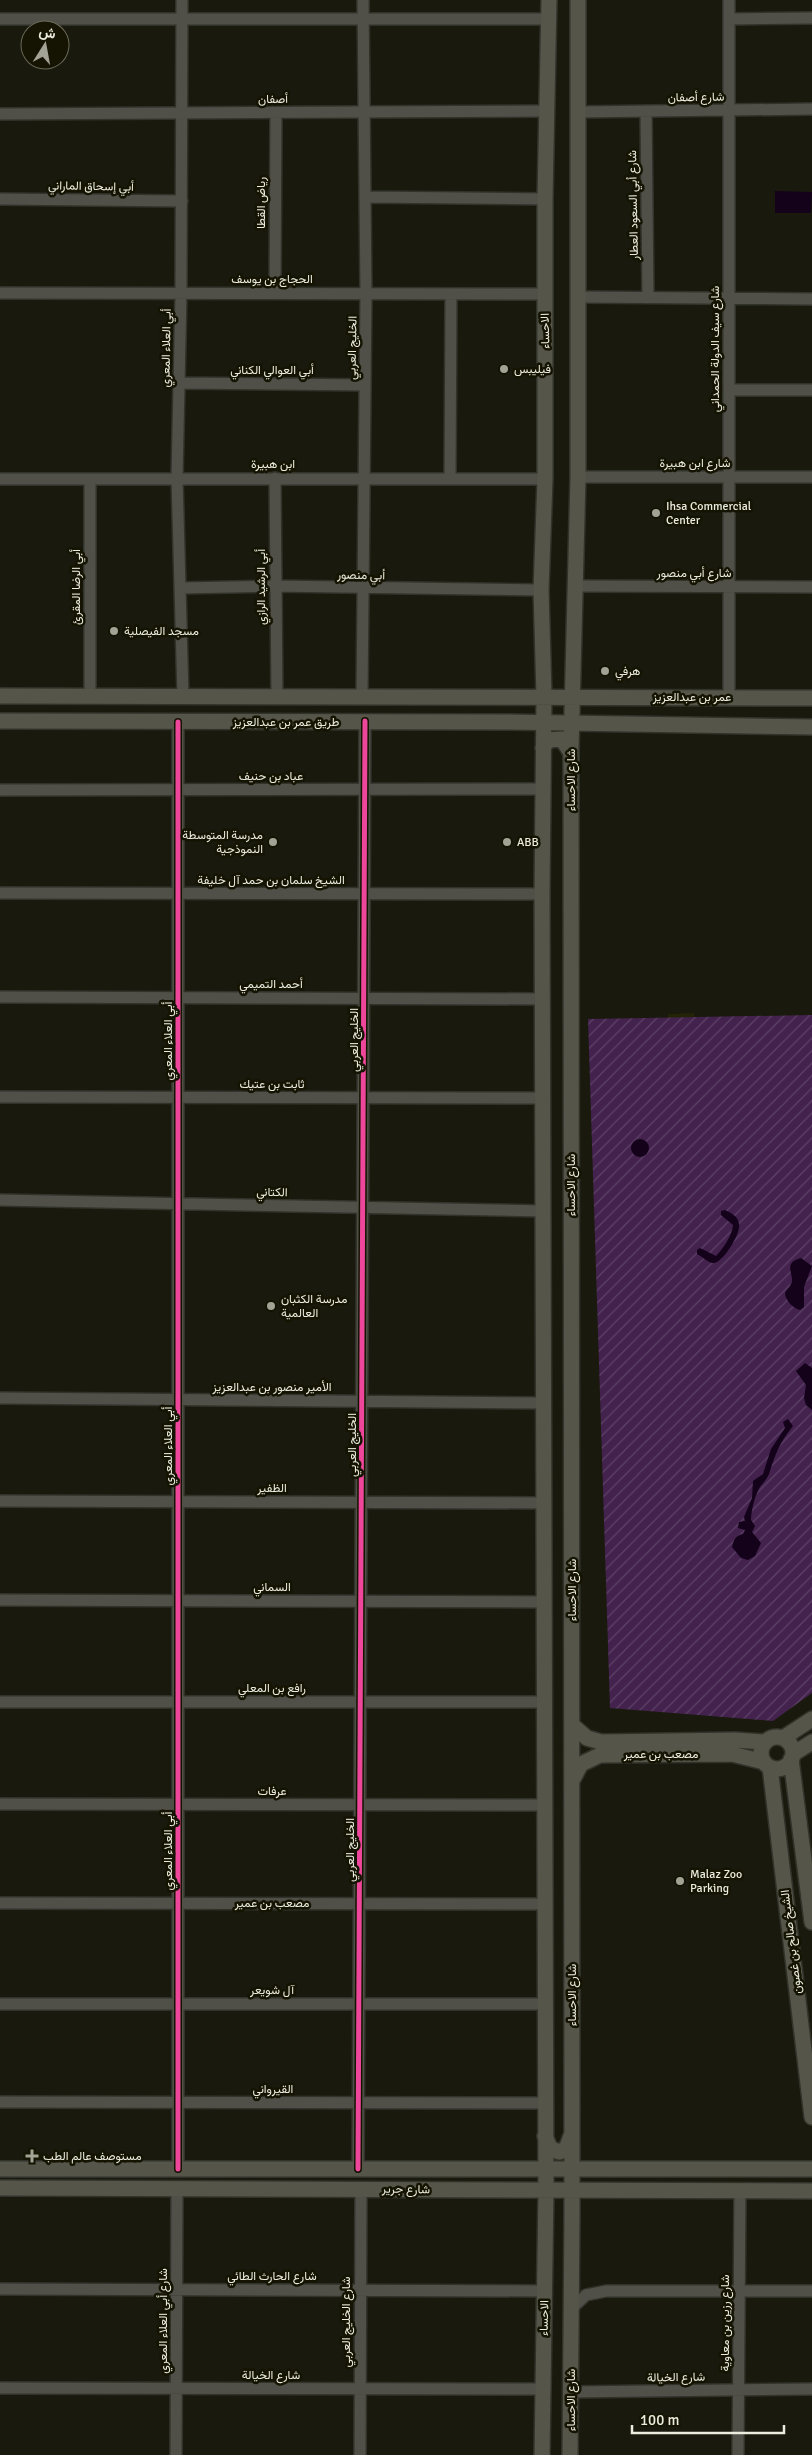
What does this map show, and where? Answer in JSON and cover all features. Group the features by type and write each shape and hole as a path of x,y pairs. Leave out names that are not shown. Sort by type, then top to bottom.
{"main road":[{"name":"الاحساء","path":"543,723 544,696 540,590 545,479 545,199 549,0"},
{"path":"0,696 572,696 578,477 578,0"},
{"path":"542,673 554,688 563,688 568,685 572,676"},
{"path":"506,722 528,714 530,711 529,702 515,696"},
{"name":"عمر بن عبدالعزيز","path":"572,696 812,698"},
{"name":"شارع الاحساء","path":"570,2455 572,2308 572,696"},
{"path":"594,724 581,718 580,707 588,700 602,697"},
{"name":"طريق عمر بن عبدالعزيز","path":"0,722 365,721 572,724"},
{"path":"543,723 546,2191"},
{"path":"572,724 812,727"},
{"path":"543,748 548,740 562,739 571,753"},
{"name":"مصعب بن عمير","path":"601,1748 735,1740 765,1742 773,1737 783,1738 812,1719"},
{"name":"مصعب بن عمير","path":"572,1724 601,1748 732,1754 767,1765"},
{"path":"783,1738 790,1744 792,1756"},
{"path":"765,1742 761,1754 767,1765 780,1768 792,1756 812,1742"},
{"path":"572,1782 581,1764 601,1748"},
{"name":"الشيخ صالح بن غصون","path":"792,1756 808,1856 812,1922"},
{"name":"الشيخ صالح بن غصون","path":"767,1765 805,2001 800,2019 812,2117"},
{"path":"800,2019 804,2010 812,2008"},
{"path":"545,2136 550,2148 559,2152 566,2149 571,2136"},
{"path":"597,2168 584,2173 580,2182 583,2189 597,2191"},
{"name":"شارع جرير","path":"0,2169 812,2169"},
{"path":"518,2190 530,2188 535,2179 532,2172 520,2169"},
{"name":"شارع جرير","path":"0,2188 812,2191"},
{"name":"الاحساء","path":"542,2450 546,2191"},
{"path":"545,2223 550,2206 557,2203 566,2207 572,2224"}],"street":[{"name":"أبي العلاء المعري","path":"182,0 182,201 177,478 183,696"},
{"name":"الخليج العربي","path":"362,696 366,293 364,0"},
{"name":"شارع سيف الدولة الحمداني","path":"729,0 727,586 729,697"},
{"path":"729,18 812,18"},
{"path":"0,19 549,19"},
{"name":"شارع أصفان","path":"579,112 812,109"},
{"name":"أصفان","path":"0,114 546,111"},
{"name":"شارع أبي السعود العطار","path":"646,111 648,298"},
{"name":"رياض القطا","path":"275,293 276,113"},
{"path":"366,197 545,199"},
{"name":"أبي إسحاق الماراني","path":"0,199 182,201"},
{"name":"الحجاج بن يوسف","path":"0,294 181,292 450,295 545,294"},
{"path":"450,295 450,478"},
{"path":"579,297 812,299"},
{"name":"أبي العوالي الكناني","path":"179,383 365,385"},
{"path":"728,390 812,390"},
{"name":"شارع ابن هبيرة","path":"578,477 812,477"},
{"name":"ابن هبيرة","path":"0,478 545,479"},
{"name":"أبي الرشيد الرازي","path":"275,478 276,696"},
{"name":"أبي الرضا المقرئ","path":"90,479 90,696"},
{"name":"أبي منصور","path":"181,588 274,586 362,589 540,590"},
{"name":"شارع أبي منصور","path":"576,586 812,587"},
{"name":"الخليج العربي","path":"358,2169 365,721"},
{"name":"أبي العلاء المعري","path":"178,722 178,2170"},
{"name":"عباد بن حنيف","path":"0,790 542,789"},
{"name":"الشيخ سلمان بن حمد آل خليفة","path":"0,893 542,894"},
{"name":"أحمد التميمي","path":"0,997 543,999"},
{"name":"ثابت بن عتيك","path":"0,1097 543,1098"},
{"name":"الكتاني","path":"0,1200 543,1211"},
{"name":"الأمير منصور بن عبدالعزيز","path":"0,1398 544,1402"},
{"name":"الظفير","path":"0,1501 544,1503"},
{"name":"السماني","path":"0,1600 545,1602"},
{"name":"رافع بن المعلي","path":"0,1702 544,1702"},
{"name":"عرفات","path":"0,1804 544,1805"},
{"name":"مصعب بن عمير","path":"0,1903 545,1904"},
{"name":"آل شويعر","path":"0,2004 545,2004"},
{"name":"القيرواني","path":"0,2102 545,2103"},
{"name":"شارع أبي العلاء المعري","path":"176,2455 177,2188"},
{"name":"شارع الخليج العربي","path":"360,2455 361,2188"},
{"name":"شارع رزين بن معاوية","path":"738,2455 740,2192"},
{"name":"شارع الحارث الطائي","path":"0,2289 544,2290"},
{"path":"572,2308 586,2295 606,2290 812,2291"},
{"name":"شارع الخيالة","path":"0,2388 543,2389"},
{"name":"شارع الخيالة","path":"571,2392 812,2389"}],"shaded area":[{"path":"775,191 812,192 811,213 775,213"},
{"path":"694,1013 695,1028 668,1029 668,1014"},
{"path":"812,1015 812,1693 773,1721 610,1708 588,1019"},
{"path":"636,1139 644,1139 649,1144 647,1155 636,1157 631,1152 631,1144"},
{"path":"725,1210 736,1217 739,1228 735,1240 727,1252 718,1261 712,1263 697,1254 697,1250 700,1248 716,1256 724,1246 731,1234 733,1225 721,1215 721,1211"},
{"path":"801,1258 812,1266 804,1287 804,1307 800,1310 791,1304 785,1294 792,1281 790,1266 795,1260"},
{"path":"805,1363 812,1368 812,1410 806,1405 804,1398 806,1385 796,1371"},
{"path":"788,1419 793,1426 784,1438 768,1476 758,1490 753,1508 751,1520 755,1526 752,1532 761,1543 755,1556 748,1560 741,1558 732,1547 735,1538 743,1534 745,1530 738,1528 739,1522 745,1521 744,1517 752,1498 753,1481 763,1474 771,1449 785,1428 783,1422"}],"cycle path":[{"path":"358,2169 365,721"},
{"path":"178,722 178,2169"}],"place":[{"name":"فيليبس","path":"504,369"},
{"name":"Ihsa Commercial Center","path":"656,513"},
{"name":"مسجد الفيصلية","path":"114,631"},
{"name":"هرفي","path":"605,671"},
{"name":"مدرسة المتوسطة النموذجية","path":"273,842"},
{"name":"ABB","path":"507,842"},
{"name":"مدرسة الكثبان العالمية","path":"271,1306"},
{"name":"Malaz Zoo Parking","path":"680,1881"},
{"name":"مستوصف عالم الطب","path":"32,2156"}]}
